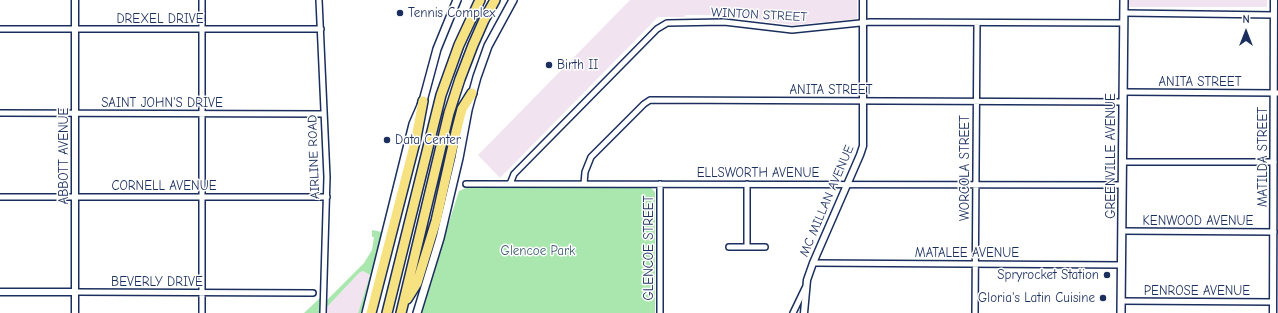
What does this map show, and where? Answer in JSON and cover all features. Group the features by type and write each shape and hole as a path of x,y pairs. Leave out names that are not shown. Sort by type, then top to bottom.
{"highway":[{"path":"387,313 438,103 459,45 480,0"},
{"path":"401,313 449,113 473,45 495,0"},
{"path":"404,303 417,283 436,221 462,110 472,94"},
{"path":"371,313 416,138 423,101"}],"main road":[{"path":"366,313 413,124 423,101 437,49 457,0"},
{"path":"417,313 440,238 472,94 488,46 513,0"},
{"name":"GREENVILLE AVENUE","path":"1121,313 1124,0"}],"street":[{"name":"ABBOTT AVENUE","path":"75,0 75,313"},
{"path":"202,0 202,313"},
{"name":"AIRLINE ROAD","path":"319,0 327,197 323,313"},
{"name":"MC MILLAN AVENUE","path":"804,313 805,288 813,263 863,146 862,0"},
{"name":"MATILDA STREET","path":"1273,313 1273,302 1276,290 1274,232 1276,219 1274,162 1276,154 1276,93 1274,0"},
{"path":"1124,13 1274,15"},
{"name":"WINTON STREET","path":"510,184 514,174 662,25 672,23 724,22 792,30 863,24 870,22 1124,23"},
{"name":"WORCOLA STREET","path":"975,313 977,23"},
{"name":"DREXEL DRIVE","path":"0,29 321,29"},
{"name":"ANITA STREET","path":"1123,92 1276,93"},
{"name":"ANITA STREET","path":"584,184 585,172 591,157 644,104 650,100 863,102 976,100 1123,102"},
{"name":"SAINT JOHN'S DRIVE","path":"0,113 324,114"},
{"path":"1123,162 1274,162"},
{"name":"ELLSWORTH AVENUE","path":"466,184 1122,185"},
{"name":"GLENCOE STREET","path":"660,184 660,313"},
{"path":"747,184 747,246"},
{"name":"CORNELL AVENUE","path":"0,197 327,197"},
{"name":"KENWOOD AVENUE","path":"1122,231 1274,232"},
{"path":"729,246 766,247"},
{"name":"MATALEE AVENUE","path":"813,263 1122,265"},
{"path":"793,313 805,288"},
{"name":"BEVERLY DRIVE","path":"0,292 313,293"},
{"name":"PENROSE AVENUE","path":"1121,301 1273,302"}],"shaded area":[{"path":"630,0 857,0 857,19 793,25 722,15 658,17 500,178 478,155"},
{"path":"1129,0 1267,0 1267,7 1129,7"},
{"path":"363,271 370,275 358,313 326,313 327,307 359,273"}],"green space":[{"name":"Glencoe Park","path":"466,188 651,188 655,192 655,313 420,313 459,191"},
{"path":"372,230 382,232 361,313 358,313 370,275 363,271 359,273 327,307 327,300 364,263 372,250 374,237 372,237"},
{"path":"321,297 320,313 304,313"}],"place":[{"name":"Tennis Complex","path":"400,13"},
{"name":"Birth II","path":"549,65"},
{"name":"Data Center","path":"387,140"},
{"name":"Spryrocket Station","path":"1107,275"},
{"name":"Gloria's Latin Cuisine","path":"1103,298"}]}
